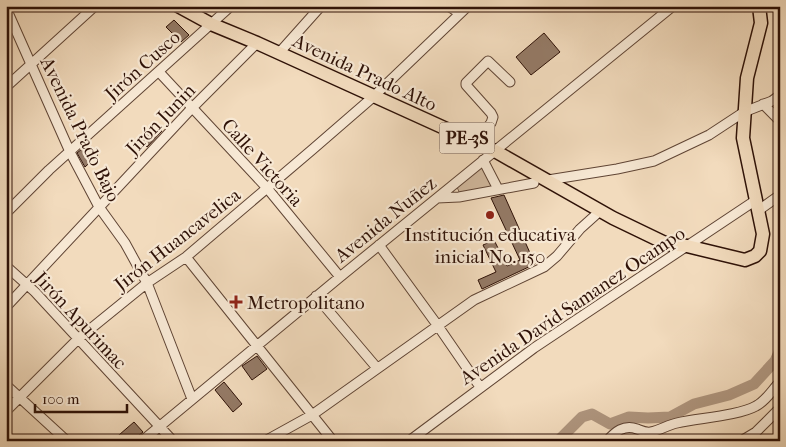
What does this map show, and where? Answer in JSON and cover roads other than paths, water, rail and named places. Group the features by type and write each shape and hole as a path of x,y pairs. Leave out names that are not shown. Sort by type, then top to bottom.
{"highway":[{"name":"Avenida Prado Alto","path":"178,6 211,24 495,151 600,211 667,244 687,246 745,260 755,256 760,251 764,234 758,205"},
{"name":"PE-3S","path":"758,205 743,138 747,78 761,23 759,6"}],"street":[{"path":"6,87 95,6"},
{"name":"Jirón Cusco","path":"6,213 21,196 231,6"},
{"path":"278,53 321,6"},
{"path":"448,6 460,14"},
{"name":"Jirón Huancavelica","path":"6,412 78,339 147,283 186,257 374,97 468,6"},
{"name":"Avenida Nuñez","path":"142,441 316,296 673,6"},
{"name":"Avenida Prado Bajo","path":"9,8 70,152 99,207 125,243 147,283 192,399"},
{"name":"Jirón Junin","path":"6,307 192,108 257,43"},
{"path":"475,142 491,123 493,117 492,113 466,86 466,83 488,61 510,82"},
{"name":"Calle Victoria","path":"160,72 266,188 340,277"},
{"path":"548,180 654,161 709,135 744,112 772,100 780,94"},
{"path":"763,104 780,121"},
{"path":"483,160 498,189"},
{"path":"437,198 459,197 534,183"},
{"name":"Avenida David Samanez Ocampo","path":"409,441 534,348 687,246 758,205 780,195"},
{"path":"266,441 312,416 474,300 544,267 600,211"},
{"path":"379,245 480,388"},
{"path":"186,257 333,441"},
{"name":"Jirón Apurimac","path":"6,266 26,284 173,441"},
{"path":"316,296 377,368"},
{"path":"607,441 616,431 624,428 630,427 643,432 653,432 676,423 729,414 755,407 780,382"},
{"path":"6,385 67,441"},
{"path":"740,441 756,432 780,408"}],"waterway":[{"path":"558,441 582,417 592,414 610,424 629,417 670,417 694,404 729,395 754,384 775,361 780,350"}],"place":[{"name":"Institución educativa inicial No. 150","path":"490,215"},
{"name":"Metropolitano","path":"236,302"}]}
